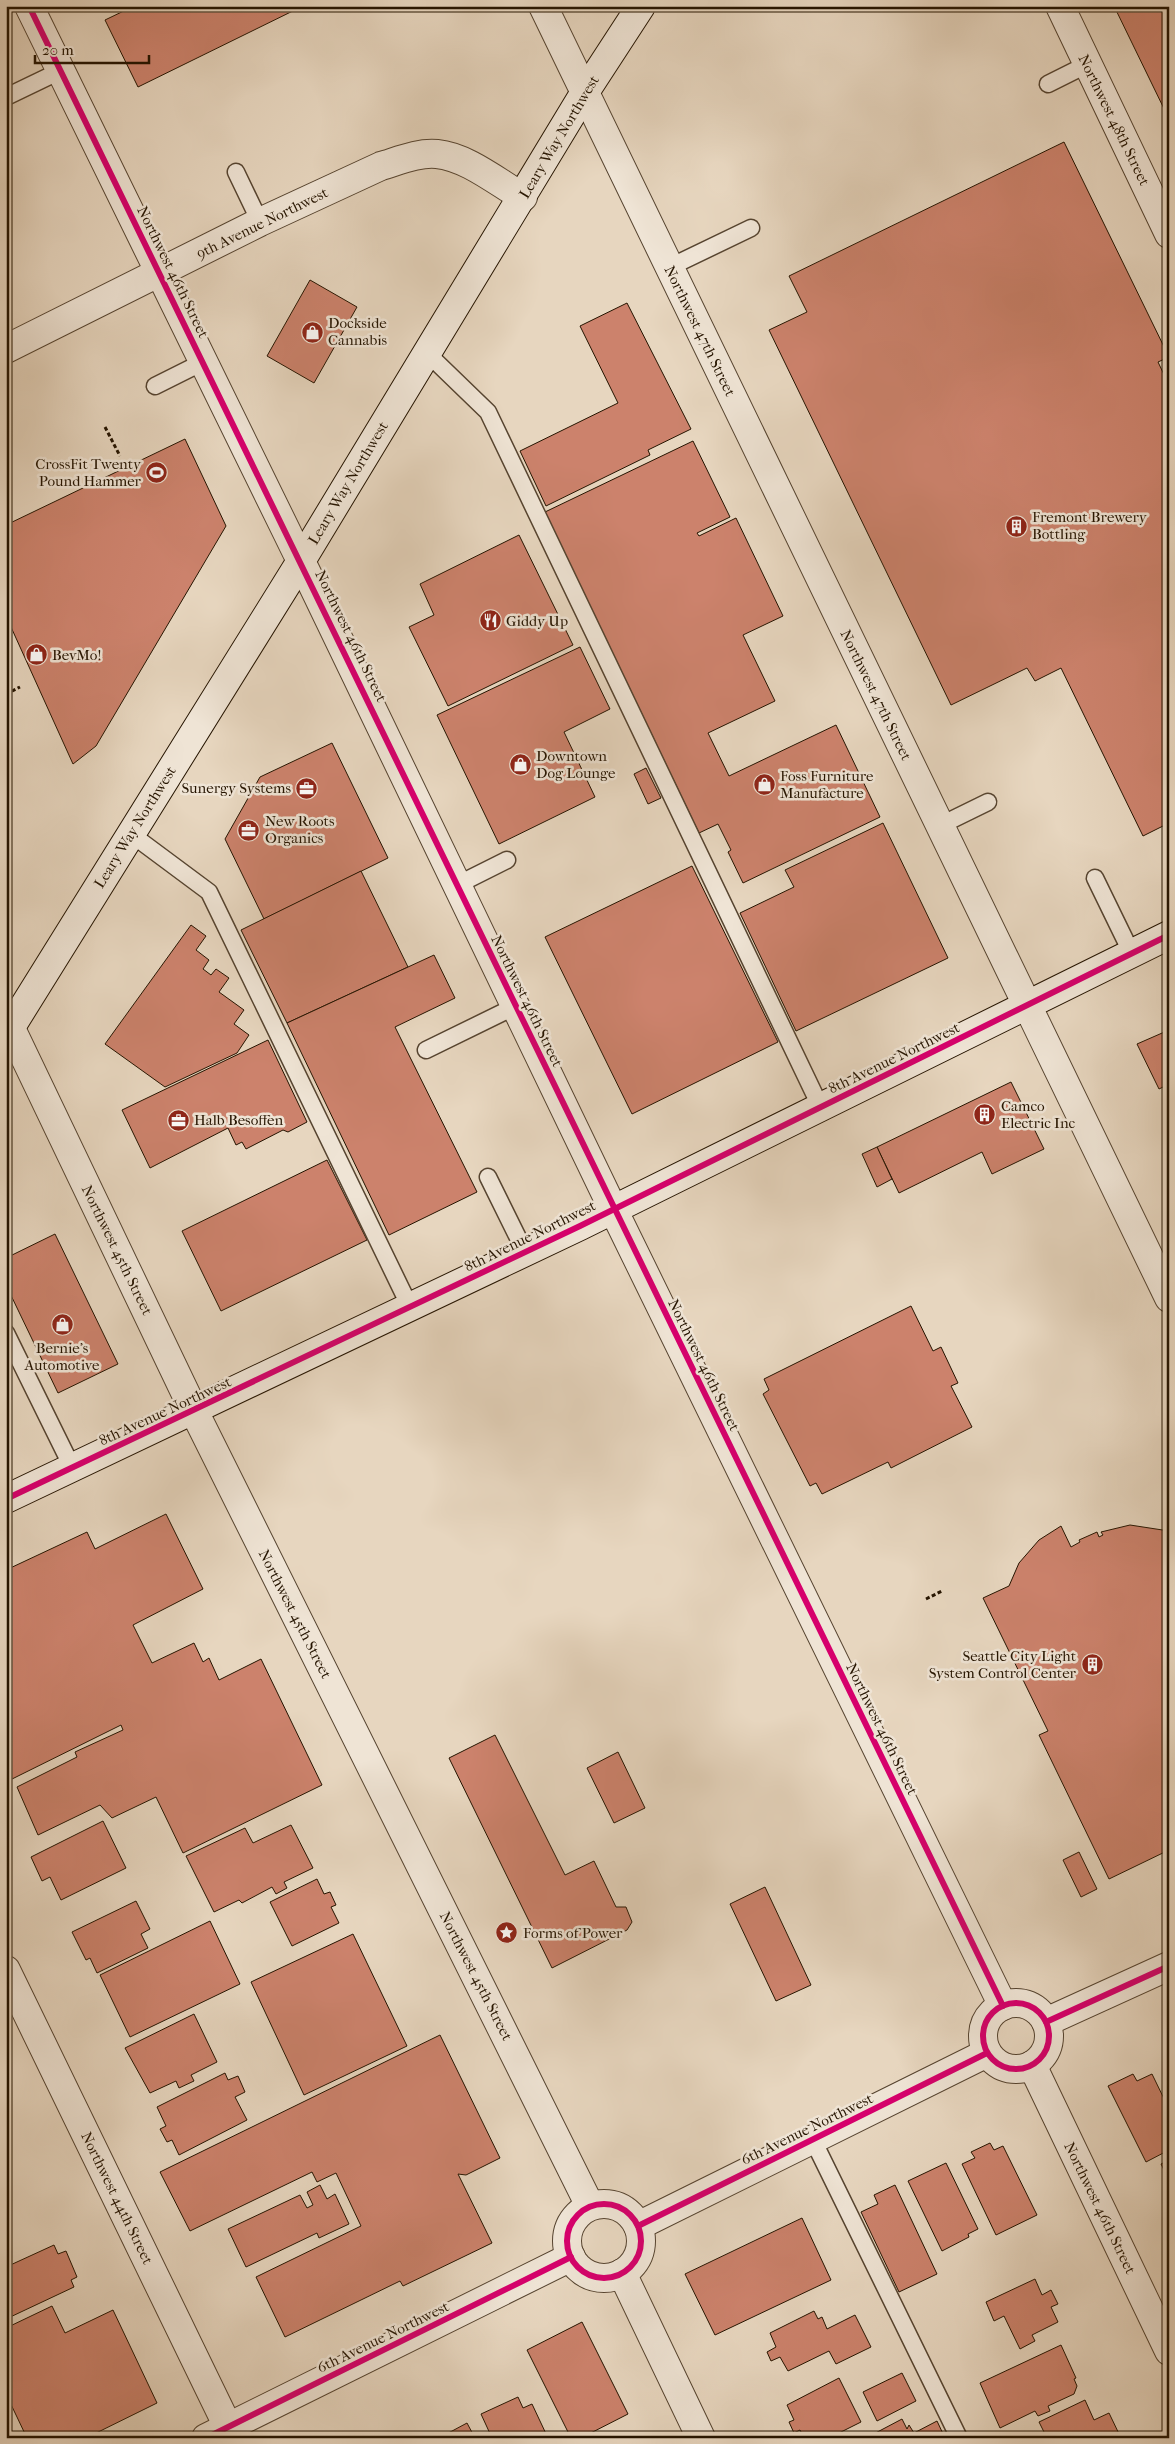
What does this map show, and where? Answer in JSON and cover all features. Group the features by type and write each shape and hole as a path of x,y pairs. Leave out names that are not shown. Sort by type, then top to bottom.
{"street":[{"name":"Northwest 46th Street","path":"29,6 301,561 614,1209 1003,2006"},
{"name":"Northwest 47th Street","path":"543,6 1169,1298"},
{"name":"Leary Way Northwest","path":"8,1027 301,561 585,92 641,6"},
{"name":"Northwest 48th Street","path":"1060,6 1169,234"},
{"name":"9th Avenue Northwest","path":"6,349 260,222 381,166 416,156 436,154 453,158 468,165 523,197"},
{"name":"8th Avenue Northwest","path":"6,1499 73,1469 614,1209 1169,935"},
{"name":"Northwest 45th Street","path":"8,1027 194,1411 590,2206"},
{"path":"1046,2022 1169,1966"},
{"name":"Northwest 44th Street","path":"6,1970 217,2432"},
{"path":"1020,2003 1030,2006 1040,2013 1046,2022 1048,2045 1044,2055 1032,2065 1014,2069 1003,2067 987,2053 983,2032 985,2022 991,2014 1003,2006 1020,2003"},
{"name":"6th Avenue Northwest","path":"638,2226 987,2053"},
{"name":"Northwest 46th Street","path":"1032,2065 1169,2351"},
{"path":"606,2203 618,2206 629,2213 638,2226 641,2235 641,2248 637,2260 628,2270 622,2273 605,2279 592,2277 582,2271 571,2257 567,2240 569,2228 575,2217 590,2206 606,2203"},
{"name":"6th Avenue Northwest","path":"217,2432 571,2257"},
{"path":"622,2273 701,2438"}],"lane":[{"path":"1048,84 1088,64"},
{"path":"6,97 60,71"},
{"path":"236,172 260,222"},
{"path":"670,267 751,228"},
{"path":"427,353 488,412 821,1108"},
{"path":"155,386 203,362"},
{"path":"939,826 988,802"},
{"path":"131,834 209,892 410,1307"},
{"path":"457,885 507,860"},
{"path":"1095,878 1132,954"},
{"path":"426,1050 516,1006"},
{"path":"488,1177 525,1252"},
{"path":"6,1333 73,1469"},
{"path":"813,2140 959,2438"}],"path":[{"path":"105,427 120,456"},
{"path":"6,694 20,687"},
{"path":"926,1599 942,1591"}],"building":[{"path":"129,6 303,6 138,87 105,20 130,8"},
{"path":"1114,6 1169,6 1169,119"},
{"name":"Fremont Brewery Bottling","path":"1064,142 1169,357 1158,362 1169,385 1169,823 1143,836 1061,668 1035,681 1027,668 951,705 769,330 807,312 789,276"},
{"name":"Dockside Cannabis","path":"310,280 357,307 314,383 267,356"},
{"path":"627,303 691,429 648,450 650,455 546,506 520,451 618,403 580,326"},
{"path":"185,439 226,526 96,746 73,764 6,616 6,525"},
{"path":"693,441 730,517 697,533 699,536 736,518 783,616 743,635 775,701 708,733 729,776 836,725 880,817 743,883 728,852 731,850 718,824 699,833 545,512"},
{"path":"519,535 573,645 448,706 409,627 434,615 420,584"},
{"name":"Downtown Dog Lounge","path":"580,647 610,709 564,732 595,797 499,844 437,715"},
{"path":"332,743 388,858 264,919 225,839 260,777"},
{"path":"646,768 661,798 648,804 634,774"},
{"path":"883,823 948,958 796,1031 740,913 794,887 785,870"},
{"path":"692,866 778,1042 632,1114 545,937"},
{"path":"361,871 408,967 287,1023 241,930"},
{"path":"191,925 206,936 196,950 209,960 203,969 211,975 216,969 229,978 219,992 244,1010 234,1024 249,1035 237,1053 165,1087 105,1044"},
{"path":"434,955 455,998 395,1027 477,1192 389,1235 287,1023"},
{"path":"1169,1030 1169,1084 1159,1089 1137,1044"},
{"path":"268,1040 307,1122 288,1132 283,1130 246,1149 242,1142 236,1145 228,1128 150,1168 122,1110"},
{"name":"Camco Electric Inc","path":"1011,1082 1044,1149 992,1174 982,1152 899,1193 877,1147"},
{"path":"877,1147 892,1179 877,1187 862,1154"},
{"path":"327,1160 367,1240 221,1311 182,1231"},
{"name":"Bernie's Automotive","path":"55,1234 118,1364 58,1393 6,1285 6,1258"},
{"path":"911,1306 933,1351 941,1347 958,1383 951,1386 972,1427 891,1468 888,1462 822,1494 816,1483 810,1486 763,1394 769,1390 764,1379"},
{"path":"166,1514 203,1589 133,1625 152,1663 194,1643 203,1662 209,1658 219,1680 261,1659 322,1785 183,1853 156,1797 112,1818 100,1805 38,1835 17,1787 77,1757 75,1752 123,1730 121,1725 6,1782 6,1570 87,1532 95,1549"},
{"name":"Seattle City Light System Control Center","path":"1130,1525 1169,1531 1169,1850 1109,1879 1039,1735 1048,1731 983,1598 1009,1586 1019,1563 1039,1540 1061,1526 1071,1547 1080,1542 1079,1540 1097,1532 1099,1537 1103,1535 1101,1532"},
{"path":"495,1735 565,1875 594,1861 616,1907 626,1907 632,1922 627,1930 552,1968 449,1758"},
{"path":"618,1752 645,1808 614,1823 587,1768"},
{"path":"103,1821 126,1868 61,1900 50,1877 42,1881 31,1857"},
{"path":"291,1825 313,1868 284,1882 287,1888 276,1894 272,1887 242,1903 239,1900 214,1912 186,1856 245,1828 253,1843"},
{"path":"1079,1852 1097,1889 1081,1897 1063,1860"},
{"path":"317,1879 324,1894 330,1892 336,1905 331,1907 339,1923 292,1946 270,1902"},
{"path":"765,1887 811,1985 776,2001 730,1904"},
{"path":"136,1901 150,1929 141,1934 148,1948 97,1973 90,1958 86,1960 72,1932"},
{"path":"210,1921 240,1984 130,2037 100,1975"},
{"path":"353,1934 407,2046 304,2095 251,1982"},
{"path":"194,2014 217,2062 191,2075 194,2081 179,2088 176,2081 150,2093 125,2048"},
{"path":"440,2035 500,2158 466,2175 458,2174 492,2243 403,2286 400,2281 285,2337 256,2277 361,2226 336,2173 317,2182 312,2172 190,2231 160,2172"},
{"path":"1169,2067 1169,2078 1164,2069"},
{"path":"225,2073 228,2080 238,2076 245,2092 235,2097 247,2120 179,2155 172,2140 167,2142 160,2129 166,2126 157,2107"},
{"path":"1133,2074 1137,2081 1152,2074 1169,2109 1169,2150 1146,2162 1108,2086"},
{"path":"990,2143 994,2150 1003,2146 1037,2215 996,2235 962,2164 975,2158 971,2152"},
{"path":"1169,2160 1169,2180 1161,2164"},
{"path":"946,2163 978,2229 968,2234 969,2237 942,2251 908,2181"},
{"path":"320,2185 327,2199 335,2194 349,2224 319,2238 317,2233 246,2267 228,2229 300,2195 307,2208 313,2205 307,2192"},
{"path":"895,2185 937,2274 899,2292 861,2212 878,2204 874,2195"},
{"path":"802,2218 831,2280 715,2335 685,2274"},
{"path":"54,2245 58,2254 66,2251 77,2277 71,2280 74,2287 6,2319 6,2267"},
{"path":"1035,2279 1042,2295 1051,2290 1058,2304 1051,2307 1058,2322 1032,2335 1035,2341 1020,2349 1004,2316 994,2321 986,2302"},
{"path":"52,2306 65,2333 113,2310 157,2403 86,2438 27,2438 6,2394 6,2328"},
{"path":"814,2311 818,2319 822,2317 827,2329 855,2315 871,2347 836,2364 829,2351 788,2371 780,2357 771,2361 767,2352 776,2347 770,2333"},
{"path":"582,2322 628,2414 581,2438 571,2438 527,2350"},
{"path":"1061,2345 1076,2378 1074,2379 1077,2386 1074,2394 1048,2406 1050,2411 1038,2416 1035,2411 1000,2428 980,2383"},
{"path":"902,2373 916,2401 877,2421 863,2392"},
{"path":"839,2378 861,2422 829,2438 804,2438 800,2430 794,2433 789,2422 794,2420 787,2405"},
{"path":"518,2397 523,2408 532,2404 548,2438 492,2438 481,2414"},
{"path":"1085,2400 1094,2420 1109,2413 1121,2438 1047,2438 1039,2422"},
{"path":"902,2419 907,2429 909,2425 914,2433 937,2421 945,2438 866,2438"},
{"path":"467,2423 475,2438 439,2438"}],"cycle path":[{"path":"29,6 1003,2006"},
{"path":"6,1499 580,1226 1169,935"},
{"path":"1046,2022 1169,1966"},
{"path":"1016,2003 1029,2005 1039,2013 1047,2023 1049,2036 1047,2049 1039,2059 1029,2067 1016,2069 1003,2067 993,2059 985,2049 983,2036 985,2023 993,2013 1003,2005 1016,2003"},
{"path":"638,2226 987,2053"},
{"path":"597,2204 611,2204 625,2210 635,2220 641,2234 641,2241 641,2248 635,2262 625,2272 611,2278 597,2278 583,2272 573,2262 567,2248 567,2234 573,2220 583,2210 597,2204"},
{"path":"206,2438 571,2257"}],"place":[{"name":"Dockside Cannabis","path":"312,332"},
{"name":"CrossFit Twenty Pound Hammer","path":"157,473"},
{"name":"Fremont Brewery Bottling","path":"1016,526"},
{"name":"Giddy Up","path":"490,621"},
{"name":"BevMo!","path":"36,655"},
{"name":"Downtown Dog Lounge","path":"520,765"},
{"name":"Foss Furniture Manufacture","path":"764,785"},
{"name":"Sunergy Systems","path":"307,788"},
{"name":"New Roots Organics","path":"249,830"},
{"name":"Camco Electric Inc","path":"985,1115"},
{"name":"Halb Besoffen","path":"178,1120"},
{"name":"Bernie's Automotive","path":"62,1325"},
{"name":"Seattle City Light System Control Center","path":"1092,1665"},
{"name":"Forms of Power","path":"507,1933"}]}
